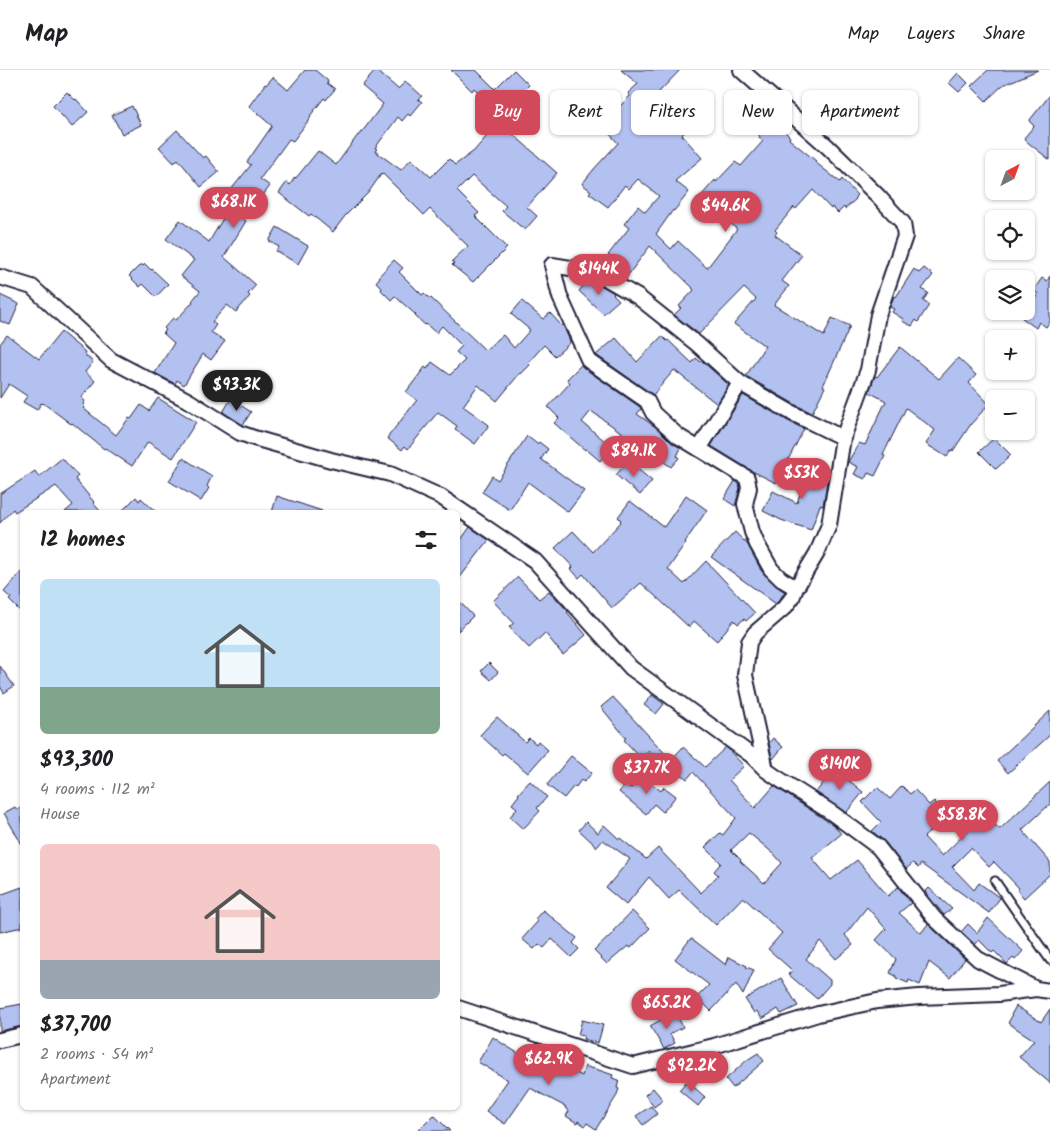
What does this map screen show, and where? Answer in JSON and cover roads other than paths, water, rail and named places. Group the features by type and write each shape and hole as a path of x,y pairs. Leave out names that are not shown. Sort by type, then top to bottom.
{"street":[{"path":"741,70 826,146 878,196 903,223 905,236 878,315 868,370 843,438 829,525 817,553 792,598 748,642 745,675 766,770"},
{"path":"796,588 771,569 757,544 745,504 749,488 746,478 678,436 654,413 647,400 589,361 560,298 552,265 594,272 638,297 740,382 792,413 843,438"},
{"path":"0,277 32,287 111,360 189,401 240,433 331,460 390,474 441,496 535,561 632,668 751,756 766,770 832,813 878,847 934,918 978,959 1036,989"},
{"path":"699,449 740,382"},
{"path":"460,1009 632,1066 714,1046 818,1014 877,1001 919,997 999,994 1036,989 1050,991"},
{"path":"0,1040 20,1035"}],"lane":[{"path":"995,881 1050,960"}]}
